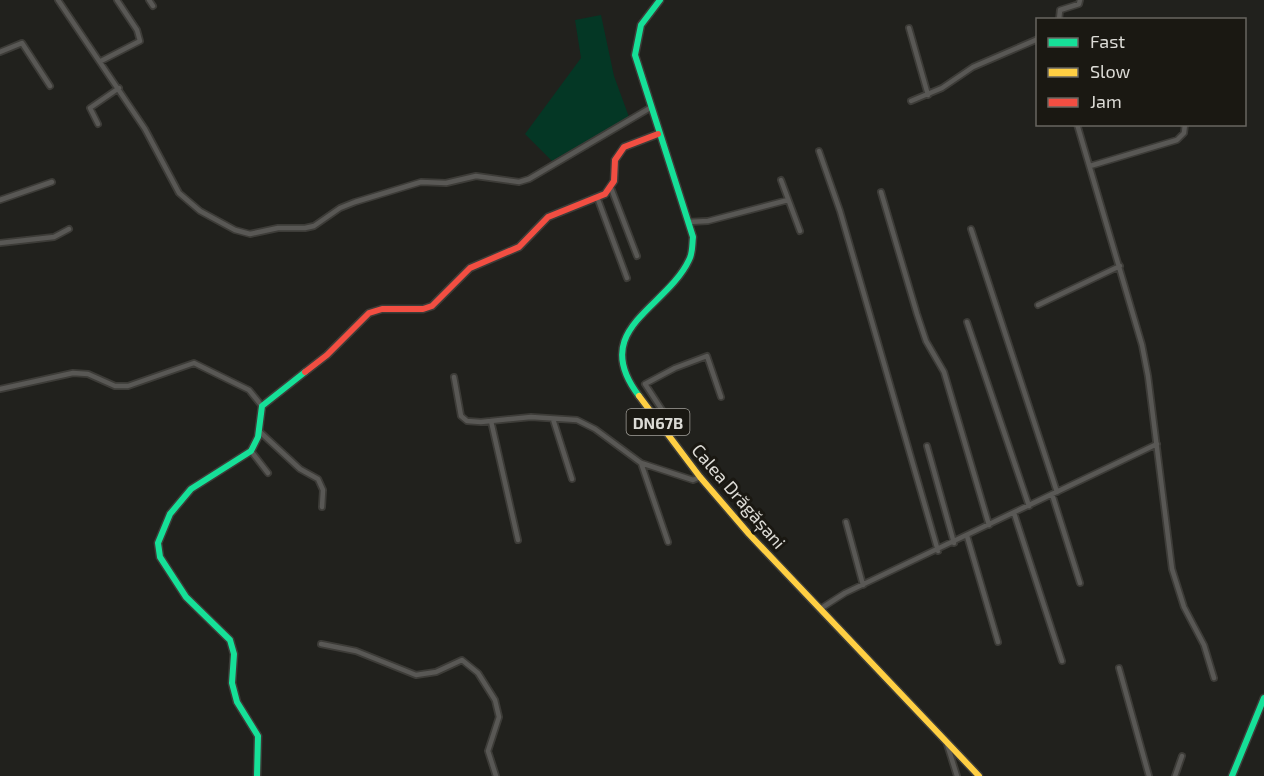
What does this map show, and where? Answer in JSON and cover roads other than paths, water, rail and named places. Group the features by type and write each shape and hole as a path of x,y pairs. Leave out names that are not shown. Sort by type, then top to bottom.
{"street":[{"path":"58,0 145,129 179,193 217,221 250,234 278,228 295,229 314,226 347,205 410,184 446,183 469,176 519,182 529,179 650,108"},
{"path":"101,61 140,41 137,30 117,0"},
{"path":"149,0 153,6"},
{"name":"Calea Drăgășani","path":"660,0 642,20 635,47 637,67 694,246 691,260 631,325 623,340 620,357 623,372 631,386 700,477 749,534 979,776"},
{"path":"1059,18 1060,10 1079,4 1080,0"},
{"path":"909,28 928,95"},
{"path":"910,101 928,95 973,67 1036,40"},
{"path":"0,52 22,43 50,86"},
{"path":"98,124 90,108 119,88"},
{"path":"1078,126 1120,266 1146,366 1174,577 1184,607 1207,653 1214,678"},
{"path":"1090,166 1177,140 1184,133 1185,126"},
{"path":"637,256 611,188 615,160 624,147 658,134"},
{"path":"819,151 840,211 938,551"},
{"path":"781,180 800,231"},
{"path":"0,201 52,182"},
{"path":"257,776 258,736 237,702 231,674 234,648 230,640 186,597 160,557 158,543 170,514 191,489 251,451 258,431 262,406 327,355 369,313 382,309 423,309 432,306 477,264 519,247 539,225 556,212 597,197 611,188"},
{"path":"881,192 926,341 944,372 989,525"},
{"path":"597,197 627,278"},
{"path":"688,222 708,221 789,200"},
{"path":"0,243 54,237 69,229"},
{"path":"971,229 1055,493 1080,583"},
{"path":"1038,305 1120,266"},
{"path":"967,322 1029,506"},
{"path":"659,424 666,416 645,384 675,368 707,356 721,397"},
{"path":"0,389 73,373 88,374 115,386 128,386 194,363 249,390 262,406"},
{"path":"454,377 461,416 467,421 491,421 514,417 586,423 641,463 693,480 700,477"},
{"path":"553,419 572,479"},
{"path":"491,421 519,540"},
{"path":"258,431 300,470 318,479 323,490 322,507"},
{"path":"820,609 863,585 1157,444"},
{"path":"927,446 954,543"},
{"path":"251,451 268,473"},
{"path":"641,463 668,542"},
{"path":"1014,513 1062,661"},
{"path":"846,522 863,585"},
{"path":"967,536 998,642"},
{"path":"321,644 356,651 416,675 436,672 462,660 470,663 495,700 499,717 488,751 496,776"},
{"path":"1119,668 1149,776"},
{"path":"1232,776 1264,698"},
{"path":"946,742 957,776"},
{"path":"1175,776 1182,756"}]}
